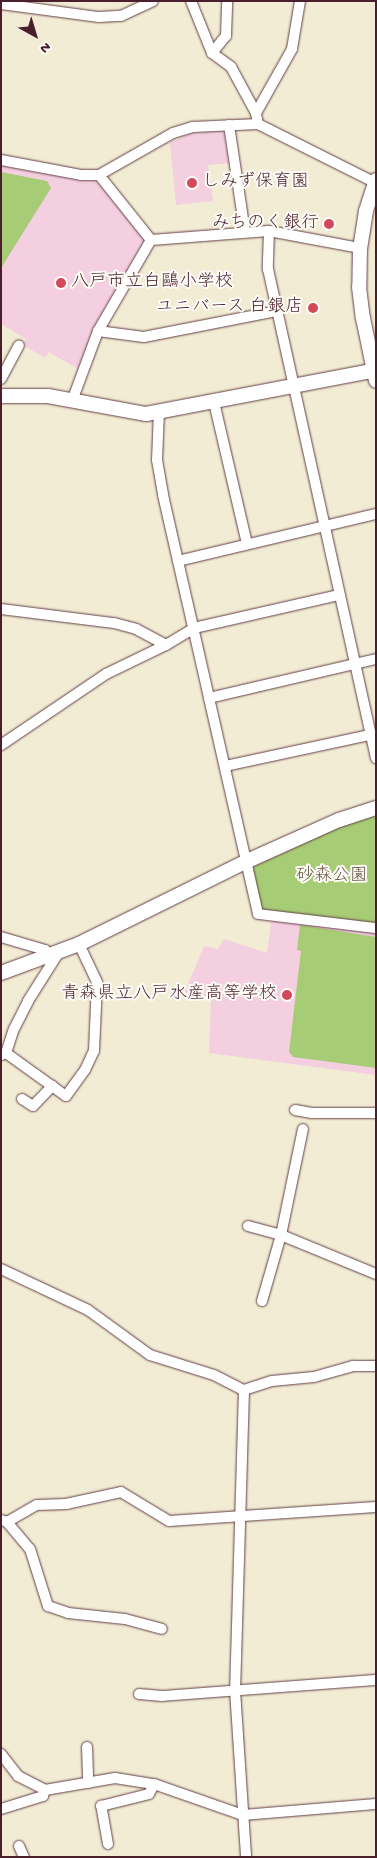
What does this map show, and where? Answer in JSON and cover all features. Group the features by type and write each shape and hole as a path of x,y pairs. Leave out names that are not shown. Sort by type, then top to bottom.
{"street":[{"path":"1,4 37,5 99,17 121,16 153,1"},
{"path":"1,396 48,396 125,412 146,414 375,373 359,287 360,248 366,211 375,182 257,118 231,67 212,53 191,1"},
{"path":"212,53 226,36 227,1"},
{"path":"1,160 81,175 99,175 173,133 193,127 228,125 257,118 292,49 300,1"},
{"path":"228,125 245,232"},
{"path":"99,175 151,240"},
{"path":"151,240 269,231 360,248"},
{"path":"269,231 268,268 323,526 376,758"},
{"path":"72,401 98,331 151,240"},
{"path":"98,331 144,337 277,311"},
{"path":"1,379 5,361 19,345"},
{"path":"214,402 247,544"},
{"path":"159,411 157,460 258,914 376,928"},
{"path":"178,560 376,514"},
{"path":"1,745 106,674 166,645 194,628 339,595"},
{"path":"1,609 114,623 136,629 166,645"},
{"path":"209,698 376,659"},
{"path":"225,766 370,735"},
{"path":"1,973 79,944 245,862 339,820 376,808"},
{"path":"1,937 53,954"},
{"path":"53,954 14,1029 4,1054 66,1096 85,1070 94,1051 97,982 79,944"},
{"path":"22,1099 33,1106 52,1086"},
{"path":"295,1110 312,1113 376,1113"},
{"path":"262,1301 281,1235 303,1129"},
{"path":"248,1226 281,1235 376,1274"},
{"path":"1,1269 88,1310 150,1355 214,1375 244,1390 272,1381 314,1378 354,1366 376,1366"},
{"path":"244,1390 235,1690 246,1857"},
{"path":"162,1629 125,1619 68,1613 48,1606 30,1549 4,1521 37,1505 66,1504 121,1492 169,1521 376,1506"},
{"path":"139,1694 162,1696 376,1680"},
{"path":"87,1747 88,1783"},
{"path":"1,1754 18,1776 46,1790 115,1778 154,1784 243,1814 376,1804"},
{"path":"108,1844 101,1806 149,1794 154,1784"},
{"path":"1,1809 43,1796 46,1790"},
{"path":"19,1846 24,1857"}],"shaded area":[{"name":"しみず保育園","path":"222,131 226,134 230,163 208,165 213,201 176,205 170,142 192,133"},
{"name":"八戸市立白鷗小学校","path":"1,164 100,182 145,239 93,331 78,369 49,352 45,358 23,345 26,339 1,324"},
{"name":"青森県立八戸水産高等学校","path":"272,915 376,928 376,1075 209,1053 211,998 185,992 204,946 218,949 224,939 267,953"}],"green space":[{"path":"1,172 47,181 51,188 1,268"},
{"name":"砂森公園","path":"376,816 376,925 265,912 260,908 252,871 255,866 341,826"},
{"path":"300,925 376,937 376,1068 293,1057 289,1052 301,951 297,950"}],"place":[{"name":"しみず保育園","path":"192,183"},
{"name":"みちのく銀行","path":"329,224"},
{"name":"八戸市立白鷗小学校","path":"61,283"},
{"name":"ユニバース 白銀店","path":"313,308"},
{"name":"青森県立八戸水産高等学校","path":"287,995"}]}
